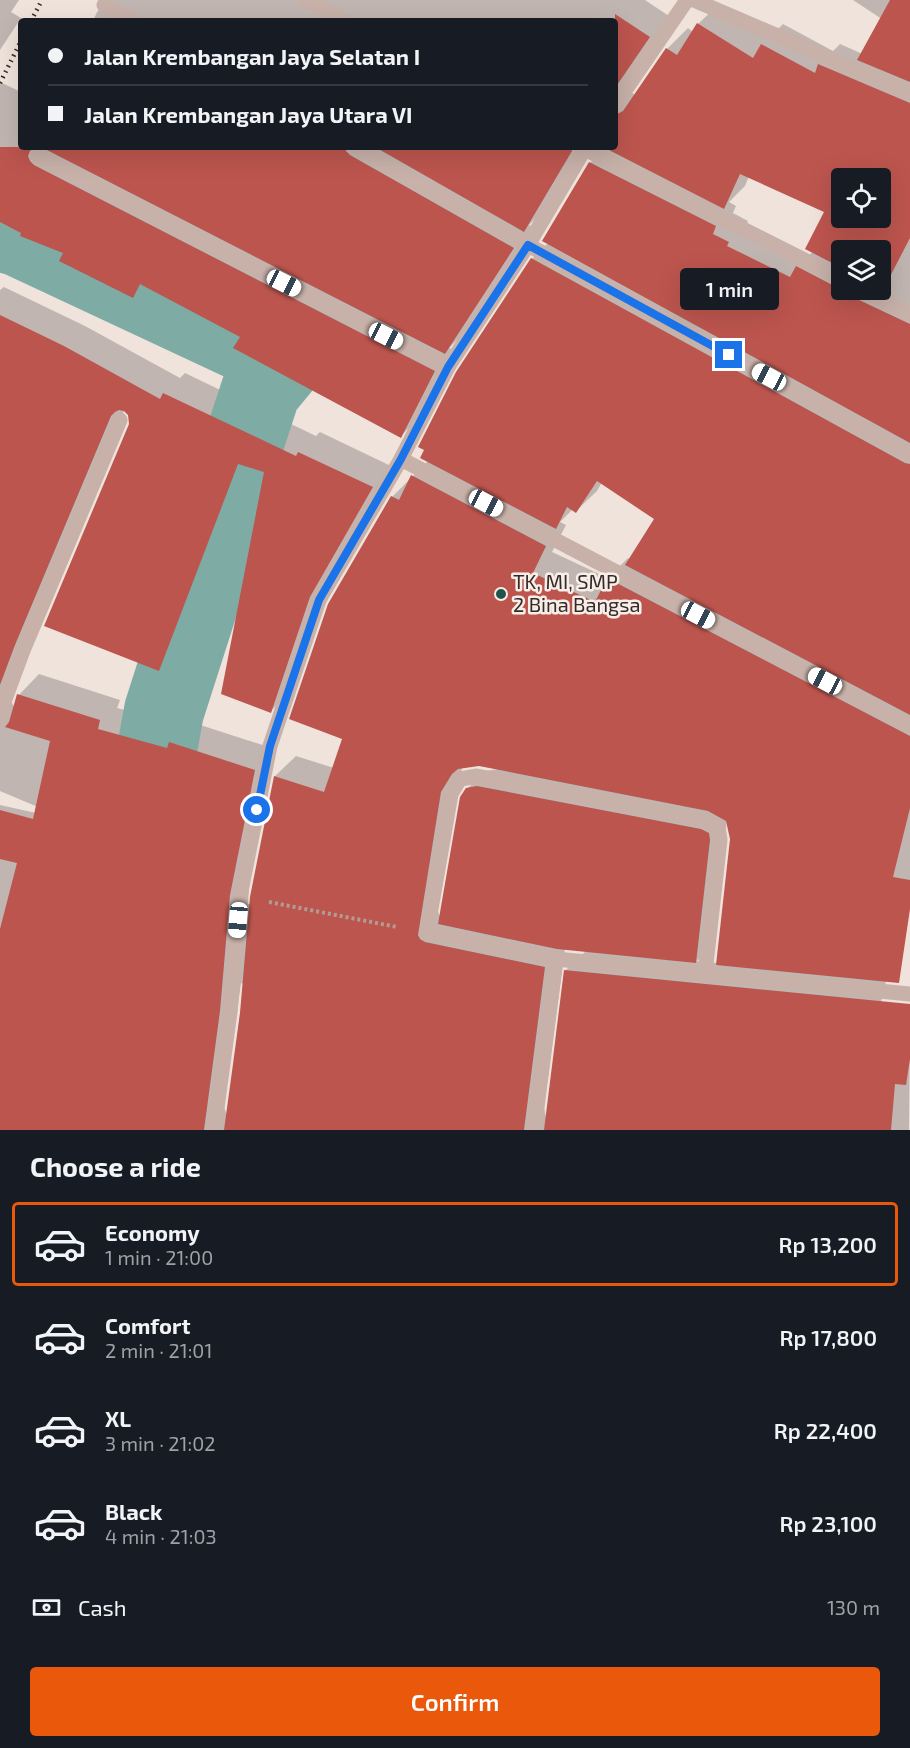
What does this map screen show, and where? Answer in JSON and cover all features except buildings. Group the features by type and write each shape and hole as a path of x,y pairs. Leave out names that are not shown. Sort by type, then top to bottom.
{"street":[{"path":"306,0 339,18"},
{"path":"618,101 687,0"},
{"path":"694,0 910,93"},
{"path":"104,5 128,18"},
{"path":"360,150 528,245 910,454"},
{"path":"214,1130 230,1012 240,896 270,746 319,600 401,459 448,367 528,245 583,150"},
{"path":"588,150 831,273"},
{"path":"39,156 448,367"},
{"path":"881,300 910,314"},
{"path":"0,719 24,648 120,420"},
{"path":"401,459 910,726"},
{"path":"705,973 720,840 718,827 704,820 477,776 460,779 451,794 428,932 556,959 910,994"},
{"path":"534,1130 556,959"}],"path":[{"path":"240,896 428,932"}],"waterway":[{"path":"0,231 20,237 285,361 261,390 241,451 206,580 164,711 151,783 124,849"}],"railway":[{"path":"33,18 42,0"},
{"path":"0,83 18,47"}],"place":[{"name":"TK, MI, SMP 2 Bina Bangsa","path":"501,594"}],"route":[{"path":"257,810 270,746 319,600 401,459 448,367 528,245 729,355"}]}
